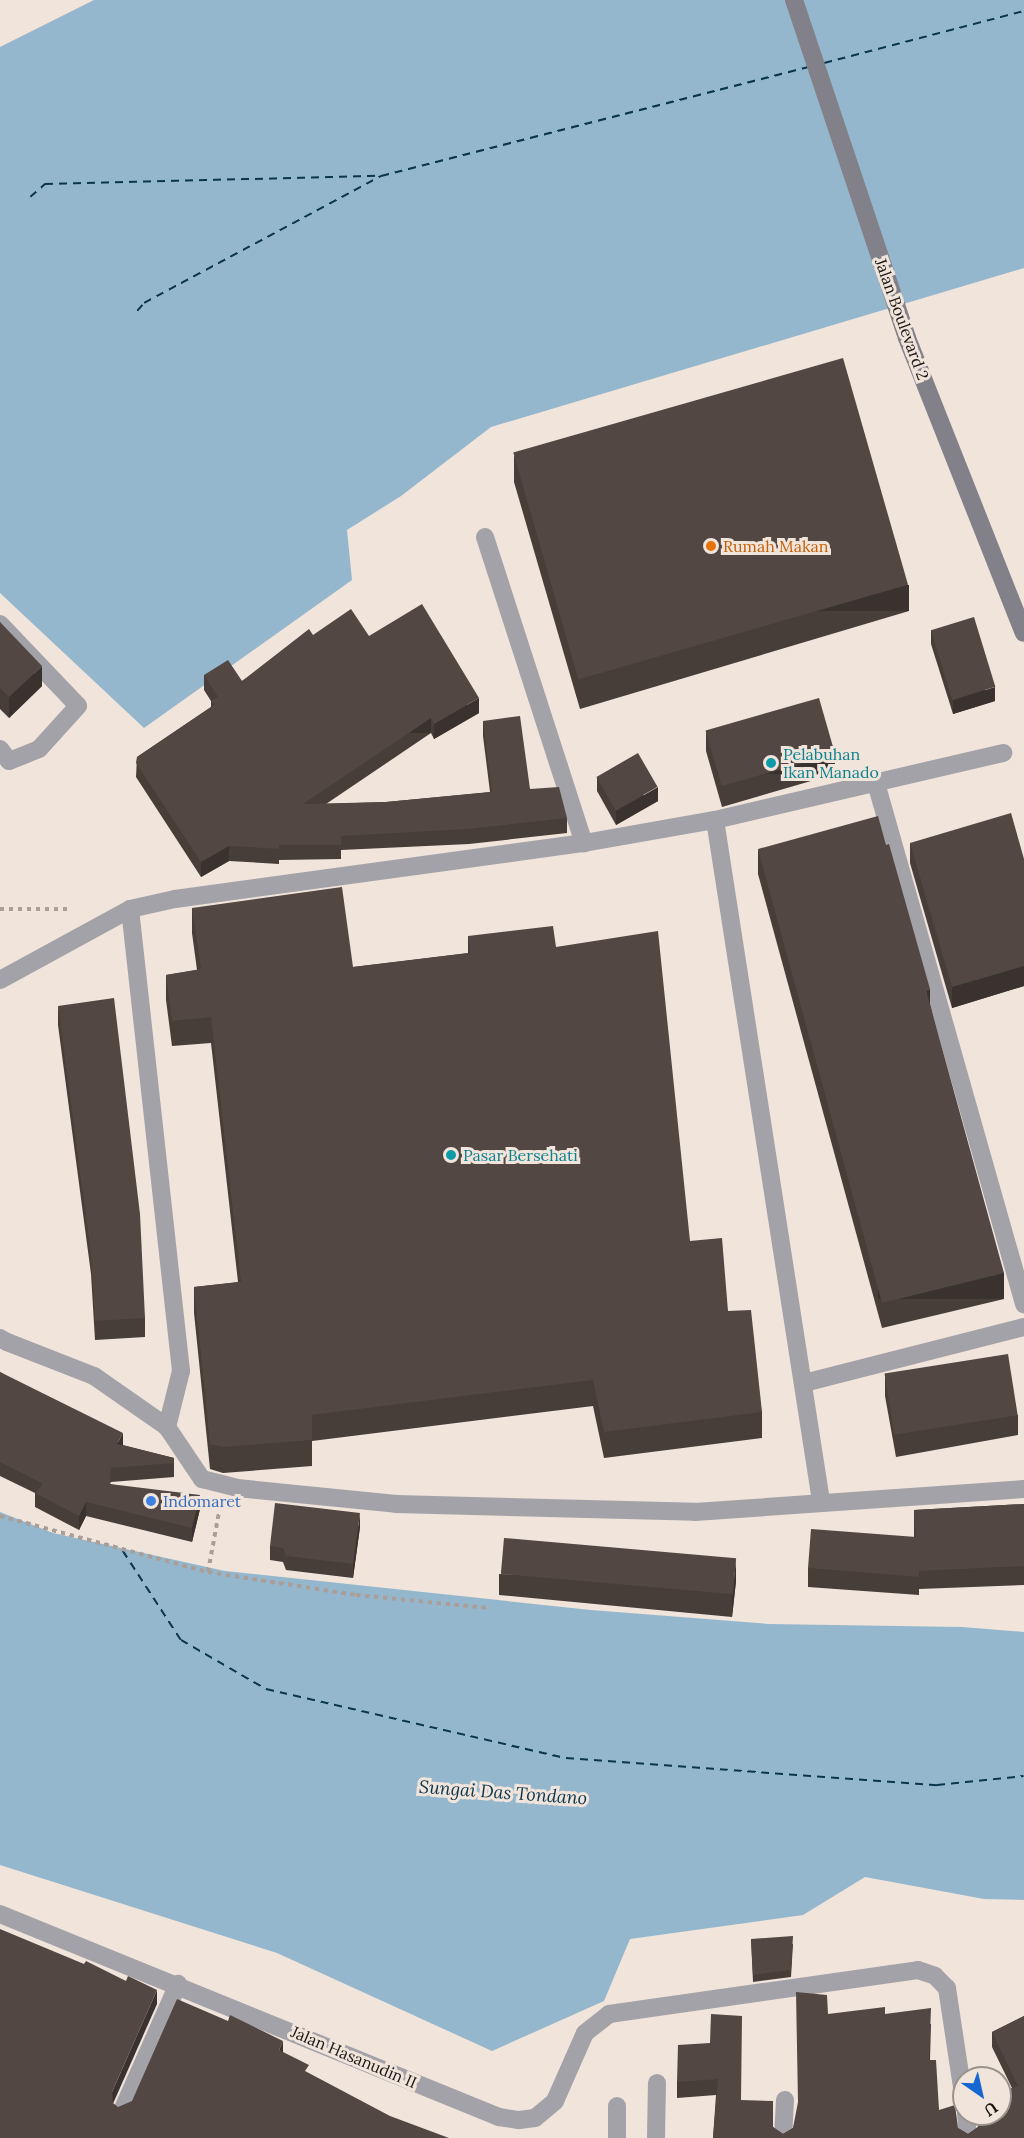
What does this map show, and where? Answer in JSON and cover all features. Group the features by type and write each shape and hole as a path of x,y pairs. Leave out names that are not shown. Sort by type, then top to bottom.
{"main road":[{"name":"Jalan Boulevard 2","path":"794,0 907,338 1024,633"}],"street":[{"path":"485,537 584,843"},
{"path":"0,624 78,706 39,749 3,760"},
{"path":"0,980 130,909 175,899 584,843 715,820 1003,753"},
{"path":"876,783 1024,1304"},
{"path":"715,820 821,1501"},
{"path":"130,909 181,1371 167,1427"},
{"path":"804,1383 1024,1327"},
{"path":"3,1340 94,1376 167,1427 202,1479 225,1485 396,1504 695,1512 821,1501 1024,1489"},
{"name":"Jalan Hasanudin II","path":"0,1914 178,1984 500,2117 519,2120 535,2118 555,2102 590,2026 609,2014 664,2004 918,1970 935,1976 947,1988 953,2006 960,2066"},
{"path":"122,2111 178,1984"},
{"path":"656,2138 657,2083"},
{"path":"783,2138 785,2100"},
{"path":"617,2106 617,2138"}],"path":[{"path":"0,909 83,909"},
{"path":"208,1572 225,1485"},
{"path":"0,1516 208,1572 356,1595 489,1608"}],"water":[{"path":"94,0 1024,0 1024,268 491,427 401,496 347,530 352,580 144,728 0,593 0,47"},
{"name":"Sungai Das Tondano","path":"0,1512 53,1533 225,1571 591,1610 769,1624 962,1627 1024,1632 1024,1900 984,1899 865,1877 803,1915 630,1939 604,2001 492,2051 277,1953 0,1865"}],"building":[{"name":"Rumah Makan","path":"843,358 908,585 578,679 513,453"},
{"path":"422,604 479,698 434,724 431,718 303,804 386,802 492,792 483,721 520,716 530,789 559,787 567,818 469,829 341,836 341,845 279,845 279,849 229,846 201,862 136,763 137,757 214,705 211,701 218,697 204,675 228,660 242,681 309,629 313,635 351,609 369,636"},
{"path":"974,617 995,687 952,700 931,630"},
{"path":"0,622 42,666 9,697 0,688"},
{"name":"Pelabuhan Ikan Manado","path":"819,698 835,754 722,786 706,731"},
{"path":"638,753 658,787 616,811 596,777"},
{"path":"1011,813 1024,859 1024,966 952,987 910,843"},
{"path":"878,816 886,845 889,844 930,989 926,990 1004,1273 882,1303 758,849"},
{"name":"Pasar Bersehati","path":"342,887 353,967 470,953 468,936 553,926 556,947 658,931 690,1241 722,1238 728,1311 751,1310 762,1412 604,1432 593,1380 312,1415 312,1440 223,1447 210,1444 194,1287 241,1282 211,1017 172,1021 166,975 201,969 192,908"},
{"path":"114,998 140,1214 145,1318 95,1321 91,1255 58,1006"},
{"path":"1008,1354 1018,1415 894,1435 885,1374"},
{"path":"0,1372 123,1433 117,1444 174,1458 174,1463 111,1468 110,1484 200,1495 192,1528 86,1502 79,1516 35,1493 43,1484 0,1462"},
{"path":"275,1503 360,1513 353,1564 286,1556 283,1548 270,1546"},
{"path":"1024,1504 1024,1566 919,1571 919,1577 808,1568 811,1529 916,1537 914,1510"},
{"path":"504,1538 736,1558 733,1594 501,1574"},
{"path":"0,1929 84,1964 86,1961 126,1981 128,1976 157,1990 112,2092 113,2103 118,2107 132,2101 177,1999 228,2021 230,2015 283,2041 279,2050 309,2065 305,2071 390,2116 449,2138 0,2138"},
{"path":"793,1936 791,1970 753,1975 751,1939"},
{"path":"796,1992 827,1995 828,2014 885,2007 885,2014 931,2008 929,2060 936,2060 939,2110 952,2106 952,2126 958,2126 968,2134 978,2126 1012,2126 1012,2088 1018,2086 1012,2074 1012,2066 1008,2066 992,2032 1024,2016 1024,2138 713,2138 718,2079 677,2082 678,2045 710,2043 711,2014 742,2016 741,2100 773,2101 773,2127 783,2134 793,2128 798,2102"}],"ferry route":[{"path":"824,63 1024,11"},
{"path":"137,311 144,303 381,176 808,67"},
{"path":"30,197 45,184 378,176"},
{"path":"123,1551 181,1640 266,1689 566,1758 937,1785 1024,1776"}],"place":[{"name":"Rumah Makan","path":"711,546"},
{"name":"Pelabuhan Ikan Manado","path":"771,763"},
{"name":"Pasar Bersehati","path":"451,1155"},
{"name":"Indomaret","path":"151,1501"}]}
